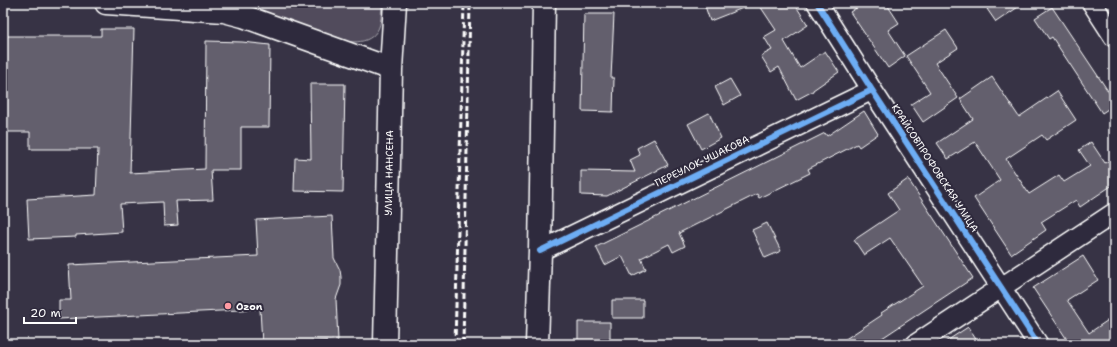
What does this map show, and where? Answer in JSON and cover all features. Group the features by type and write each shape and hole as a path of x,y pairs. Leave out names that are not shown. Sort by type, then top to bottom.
{"main road":[{"path":"106,3 224,12 243,16 391,69"},
{"name":"УЛИЦА НАНСЕНА","path":"385,344 391,69 395,3"},
{"path":"537,344 544,3"}],"street":[{"name":"КРАЙСОВПРОФОВСКАЯ УЛИЦА","path":"817,3 1038,344"},
{"path":"1092,3 1114,37"},
{"name":"ПЕРЕУЛОК УШАКОВА","path":"540,251 872,90"},
{"path":"916,344 1114,213"}],"shaded area":[{"path":"242,3 382,3 381,21 377,31 367,40 354,42 327,37"}],"building":[{"path":"704,3 753,3 753,4 710,21"},
{"path":"758,3 794,3 808,25 784,41 800,68 825,51 839,72 813,91 796,100 779,67 771,72 761,56 772,50 764,37 776,30"},
{"path":"864,3 886,3 899,23 888,30 905,56 888,68 850,12"},
{"path":"996,3 1024,3 996,22 987,9"},
{"path":"1052,7 1114,100 1114,105 1102,113 1052,37 1049,39 1035,18"},
{"path":"584,14 614,14 611,78 614,78 613,112 582,111"},
{"path":"101,29 134,29 130,173 205,169 206,41 242,42 270,45 269,127 241,127 241,170 211,170 213,200 176,201 178,225 164,226 163,202 120,204 122,232 76,235 76,237 29,239 27,199 96,195 98,149 30,149 30,132 3,132 3,36 101,36"},
{"path":"946,30 958,48 935,63 958,98 923,122 911,104 930,92 906,56"},
{"path":"992,77 1019,117 1057,91 1076,120 1046,140 1042,135 1006,159 1029,194 1059,175 1064,182 1090,166 1079,150 1091,142 1105,163 1114,157 1114,184 1080,207 1076,200 1041,222 1046,230 1011,254 974,198 1000,180 975,142 948,159 937,143 973,119 960,99"},
{"path":"730,79 740,96 724,105 715,87"},
{"path":"310,84 345,84 343,192 294,191 295,158 311,159"},
{"path":"864,111 878,134 859,147 857,144 808,169 810,173 759,198 757,194 679,233 685,246 673,252 669,244 641,258 646,269 632,276 622,256 605,265 596,247 825,133 827,136"},
{"path":"709,113 721,138 701,149 688,124"},
{"path":"654,139 668,165 607,196 581,195 581,171 635,172 630,160 640,155 637,148"},
{"path":"908,179 973,278 873,344 838,344 882,315 881,313 923,286 890,238 864,255 854,240 899,210 888,193"},
{"path":"332,216 334,258 340,270 341,277 341,285 336,299 338,340 262,344 260,309 59,319 59,300 71,300 69,265 258,256 256,220"},
{"path":"767,223 781,251 765,258 752,230"},
{"path":"1083,256 1098,280 1067,300 1089,333 1114,316 1114,344 1070,344 1033,288"},
{"path":"612,300 643,300 643,318 612,318"},
{"path":"578,322 610,322 610,344 578,344"},
{"path":"968,327 979,344 942,344"}],"railway":[{"path":"455,344 464,3"},
{"path":"463,344 470,3"}],"cycle path":[{"path":"817,3 1038,344"},
{"path":"540,251 872,90"}],"place":[{"name":"Ozon","path":"228,306"}]}
